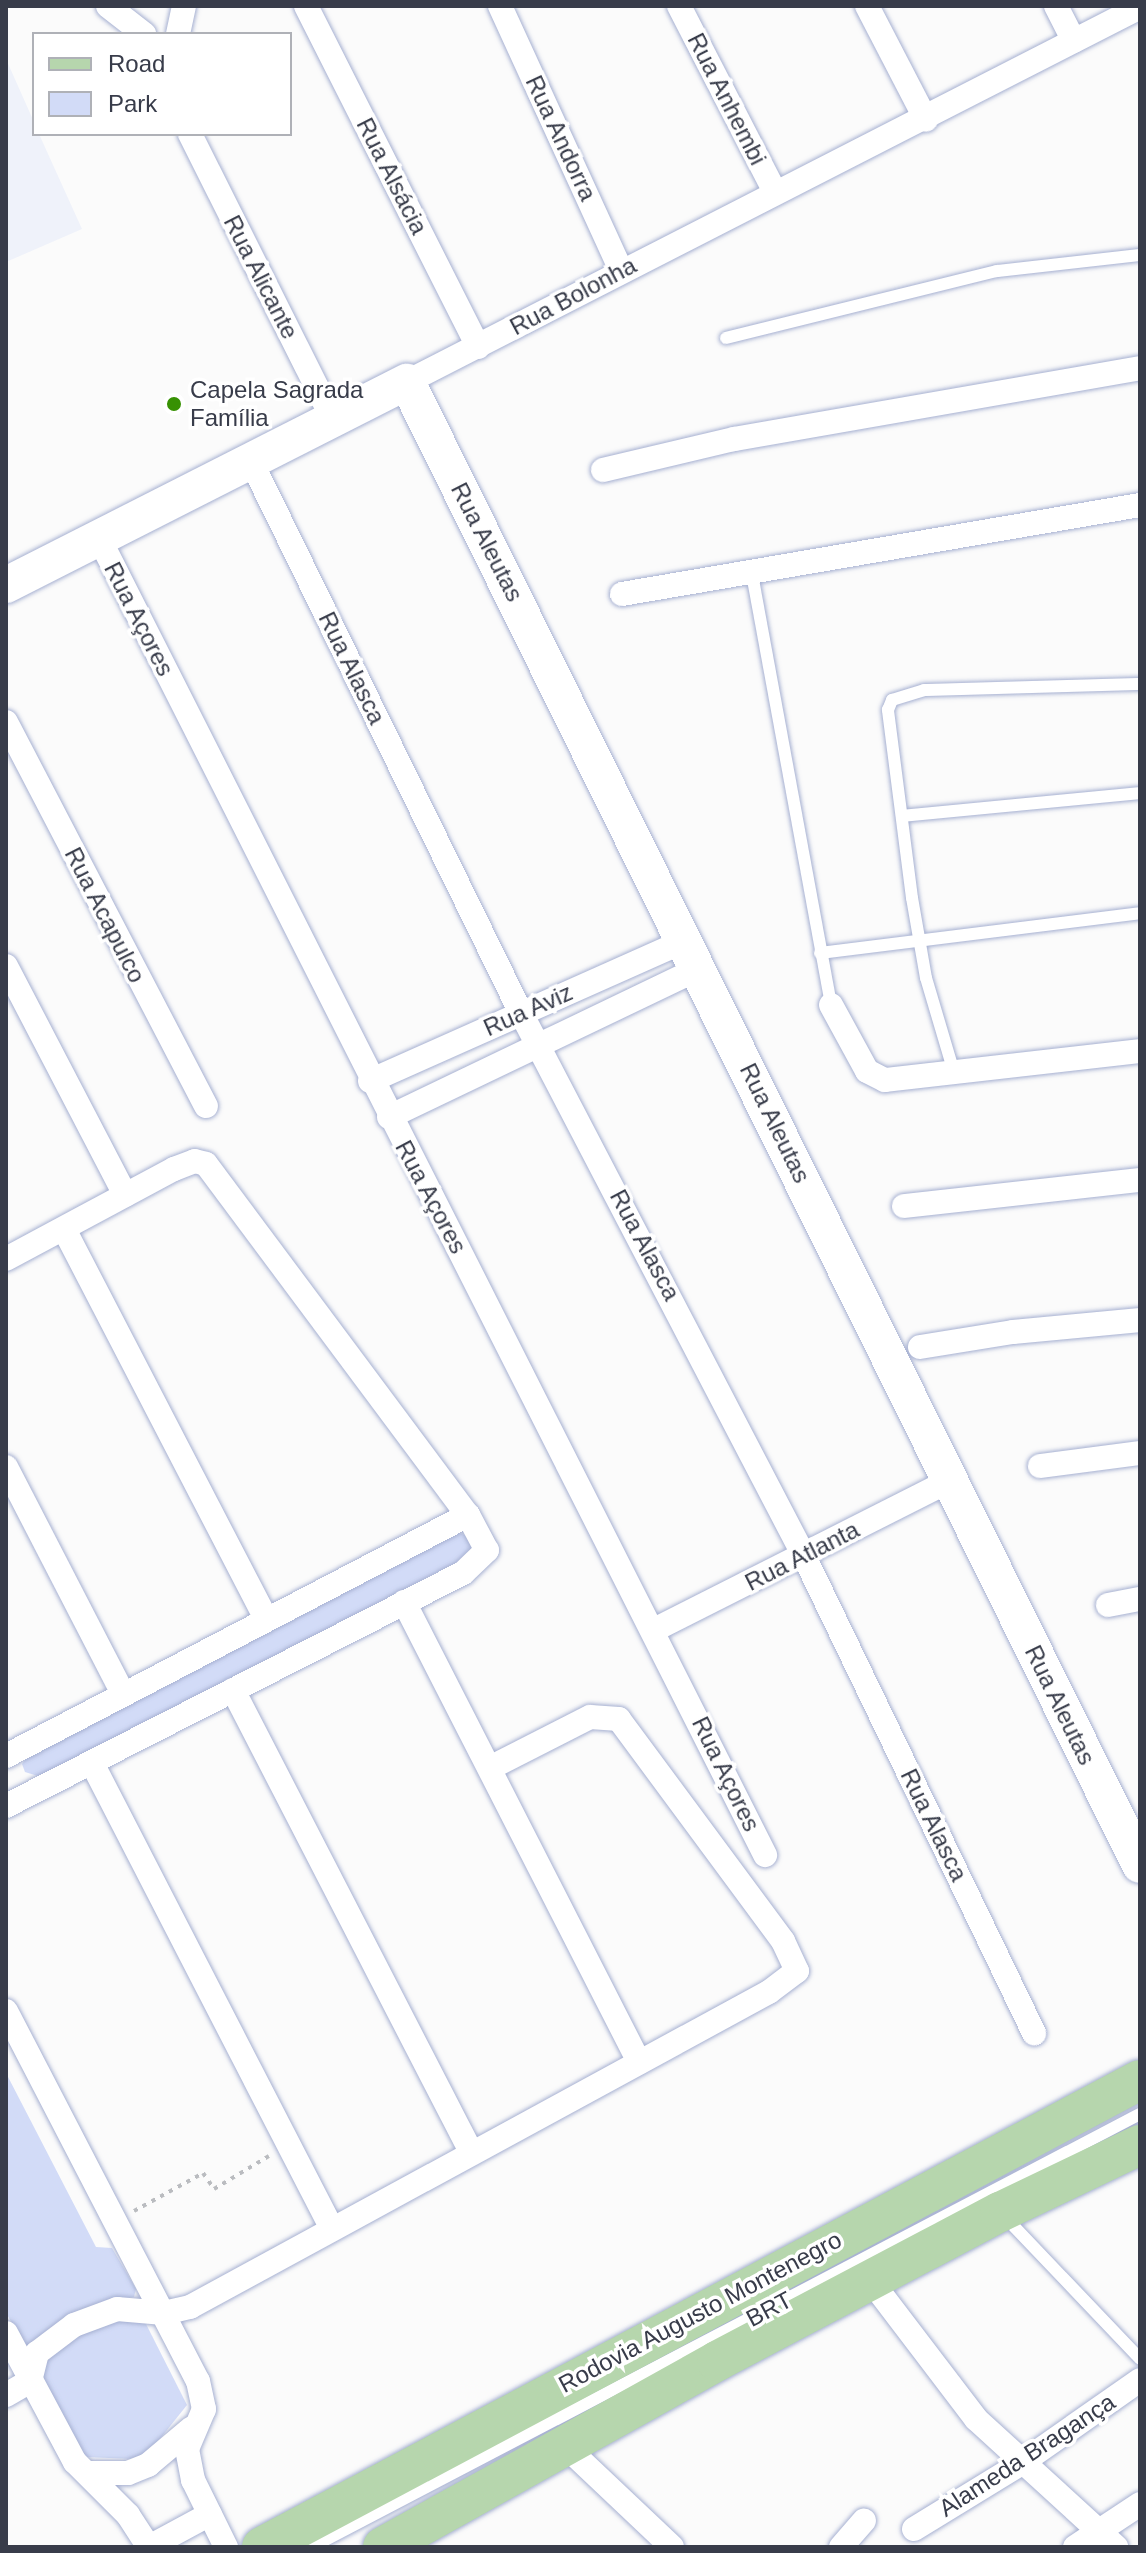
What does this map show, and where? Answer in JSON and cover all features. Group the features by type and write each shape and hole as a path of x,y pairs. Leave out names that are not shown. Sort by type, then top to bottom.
{"main road":[{"name":"Rodovia Augusto Montenegro","path":"262,2547 1140,2080"},
{"path":"407,2542 563,2444 1000,2212 1140,2145"}],"street":[{"path":"108,6 141,32"},
{"path":"178,32 184,6"},
{"name":"Rua Alsácia","path":"306,6 478,347"},
{"name":"Rua Andorra","path":"500,6 621,270"},
{"name":"Rua Anhembi","path":"679,6 775,192"},
{"path":"867,6 926,120"},
{"path":"1056,6 1074,41"},
{"name":"Rua Bolonha","path":"6,585 478,347 775,192 926,120 1140,7"},
{"name":"Rua Alicante","path":"191,136 333,419"},
{"path":"603,470 734,439 1140,368"},
{"name":"Rua Aleutas","path":"407,382 693,954 1140,1865"},
{"name":"Rua Alasca","path":"251,461 521,1013 804,1556 1034,2033"},
{"path":"622,594 1140,505"},
{"name":"Rua Açores","path":"99,538 370,1081 654,1630 765,1855"},
{"name":"Rua Acapulco","path":"6,722 206,1106"},
{"name":"Rua Aviz","path":"370,1081 521,1013 693,954"},
{"name":"Rua Aviz","path":"389,1117 539,1046 693,954"},
{"path":"6,966 125,1195"},
{"path":"831,1005 867,1071 885,1080 953,1069 1140,1051"},
{"path":"6,1259 174,1169 195,1161 206,1164 468,1515 486,1543 483,1558 404,1602 16,1800 7,1755 122,1692 468,1515"},
{"path":"904,1206 1140,1180"},
{"path":"64,1229 266,1618"},
{"path":"920,1347 1013,1332 1140,1320"},
{"path":"1040,1466 1140,1453"},
{"path":"6,1467 122,1692"},
{"name":"Rua Atlanta","path":"654,1630 949,1481"},
{"path":"1108,1605 1140,1599"},
{"path":"404,1602 639,2062"},
{"path":"233,1690 470,2150"},
{"path":"6,2395 30,2381 37,2353 74,2325 117,2309 164,2313 190,2307 470,2150 769,1992 797,1971 797,1962 619,1719 590,1717 490,1768"},
{"path":"92,1763 332,2229"},
{"path":"6,2011 164,2313 204,2398 204,2409 192,2428 148,2465 128,2473 91,2473"},
{"path":"871,2281 976,2419 1020,2464 1108,2539"},
{"path":"6,2333 70,2455 91,2473 149,2547 210,2514"},
{"name":"Alameda Bragança","path":"914,2529 1020,2464 1140,2380"},
{"path":"192,2428 187,2449 190,2467 226,2547"},
{"path":"563,2444 672,2547"},
{"path":"1075,2547 1108,2539 1140,2504"},
{"path":"841,2547 864,2521"}],"lane":[{"path":"726,338 997,271 1140,255"},
{"path":"752,574 831,1005"},
{"path":"953,1069 926,978 924,943 888,710 892,700 924,690 1140,684"},
{"path":"902,816 1140,793"},
{"path":"820,953 924,943 1140,913"},
{"name":"BRT","path":"312,2547 1140,2114"},
{"path":"1000,2212 1140,2359"}],"path":[{"path":"115,2222 203,2173 214,2189 288,2144"}],"shaded area":[{"path":"6,59 32,118 32,136 40,136 82,229 6,262"}],"green space":[{"path":"459,1533 468,1536 473,1548 469,1556 41,1777 25,1772 22,1764 30,1753"},
{"path":"6,2073 96,2247 112,2248 136,2289 134,2297 112,2300 28,2350 6,2313"},
{"path":"144,2320 187,2405 151,2450 134,2459 84,2457 33,2376 63,2342 109,2321"}],"place":[{"name":"Capela Sagrada Família","path":"174,404"}]}
